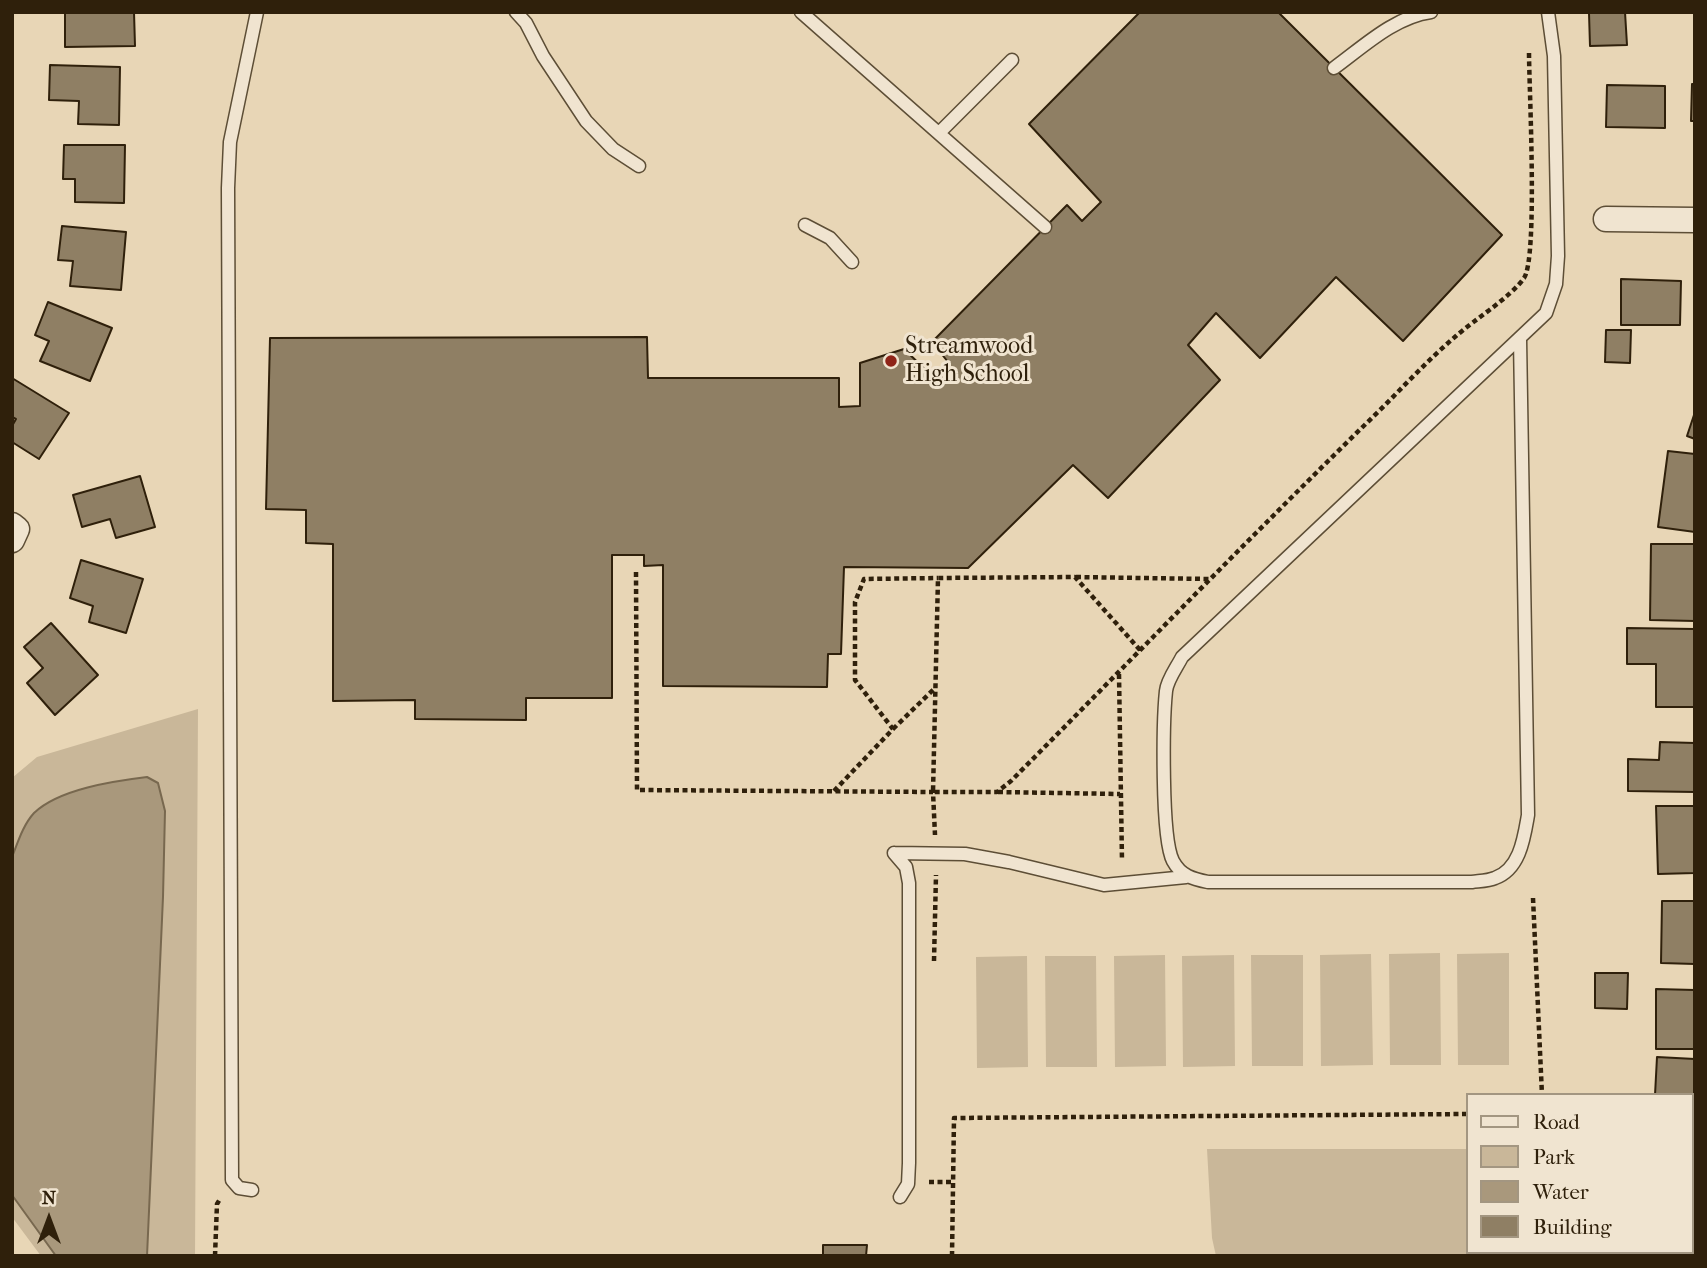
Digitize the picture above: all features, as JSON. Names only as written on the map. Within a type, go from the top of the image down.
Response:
[{"type":"street","points":[[1606,219],[1695,220]]},
{"type":"street","points":[[12,525],[17,529],[12,540]]},
{"type":"lane","points":[[252,1190],[239,1188],[232,1180],[228,188],[230,142],[257,12]]},
{"type":"lane","points":[[516,12],[526,23],[543,56],[586,121],[613,149],[639,166]]},
{"type":"lane","points":[[801,12],[1045,227]]},
{"type":"lane","points":[[1334,68],[1387,30],[1419,14],[1431,12]]},
{"type":"lane","points":[[1186,877],[1173,861],[1167,834],[1164,765],[1166,687],[1182,657],[1546,313],[1556,284],[1558,256],[1554,56],[1548,12]]},
{"type":"lane","points":[[939,133],[1012,60]]},
{"type":"lane","points":[[805,225],[830,238],[852,262]]},
{"type":"lane","points":[[900,1196],[908,1184],[909,1163],[909,883],[906,867],[894,853],[965,854],[1020,864],[1104,885],[1186,877],[1208,882],[1472,882],[1497,878],[1513,864],[1524,842],[1528,815],[1520,340]]},
{"type":"path","points":[[997,792],[1453,338],[1525,277],[1531,242],[1529,39]]},
{"type":"path","points":[[636,572],[637,790],[1120,794]]},
{"type":"path","points":[[1075,577],[1140,650]]},
{"type":"path","points":[[933,792],[938,578]]},
{"type":"path","points":[[893,729],[855,680],[855,602],[864,579],[1209,579]]},
{"type":"path","points":[[1119,673],[1121,845]]},
{"type":"path","points":[[834,791],[935,688]]},
{"type":"path","points":[[1533,898],[1542,1093]]},
{"type":"path","points":[[952,1256],[954,1118],[1466,1114]]},
{"type":"path","points":[[215,1256],[217,1204],[232,1180]]},
{"type":"green space","points":[[198,709],[195,1256],[41,1256],[12,1217],[12,778],[37,757]]},
{"type":"green space","points":[[1440,953],[1441,1065],[1390,1065],[1389,954]]},
{"type":"green space","points":[[1509,953],[1509,1065],[1458,1065],[1457,954]]},
{"type":"green space","points":[[1371,954],[1373,1065],[1321,1066],[1320,955]]},
{"type":"green space","points":[[1165,955],[1166,1066],[1115,1067],[1114,956]]},
{"type":"green space","points":[[1234,955],[1235,1066],[1183,1067],[1182,956]]},
{"type":"green space","points":[[1251,955],[1303,955],[1303,1066],[1252,1066]]},
{"type":"green space","points":[[1027,956],[1028,1067],[977,1068],[976,957]]},
{"type":"green space","points":[[1045,956],[1096,956],[1097,1067],[1046,1067]]},
{"type":"green space","points":[[1207,1149],[1466,1149],[1466,1254],[1521,1256],[1216,1256],[1212,1238]]},
{"type":"water","points":[[147,777],[158,783],[165,811],[147,1256],[56,1256],[12,1195],[12,857],[27,823],[34,813],[45,805],[72,792]]},
{"type":"building","points":[[65,12],[134,12],[135,46],[65,47]]},
{"type":"building","points":[[1140,12],[1278,12],[1502,235],[1403,341],[1336,277],[1260,358],[1216,313],[1188,345],[1220,380],[1108,498],[1073,465],[968,568],[844,567],[841,654],[828,654],[827,687],[663,686],[663,565],[644,566],[644,555],[612,555],[612,698],[526,698],[526,720],[415,719],[415,700],[333,701],[333,544],[306,543],[306,510],[266,509],[270,338],[647,337],[648,378],[839,378],[839,407],[860,406],[860,363],[904,349],[932,376],[948,362],[932,342],[1067,205],[1082,221],[1101,202],[1029,124]]},
{"type":"building","points":[[1625,12],[1627,45],[1590,46],[1589,13]]},
{"type":"building","points":[[50,65],[120,67],[119,125],[78,124],[79,101],[49,100]]},
{"type":"building","points":[[1692,84],[1695,84],[1695,121],[1691,121]]},
{"type":"building","points":[[1607,85],[1665,86],[1665,128],[1606,127]]},
{"type":"building","points":[[64,145],[125,145],[124,203],[75,202],[75,179],[63,179]]},
{"type":"building","points":[[62,226],[126,232],[121,290],[70,286],[73,261],[58,260]]},
{"type":"building","points":[[1621,279],[1681,281],[1680,325],[1621,325]]},
{"type":"building","points":[[48,302],[112,328],[90,381],[40,361],[49,341],[35,335]]},
{"type":"building","points":[[1606,330],[1631,330],[1630,363],[1605,362]]},
{"type":"building","points":[[12,378],[69,413],[39,459],[12,442],[12,426],[16,419],[12,417]]},
{"type":"building","points":[[1695,412],[1695,439],[1687,436]]},
{"type":"building","points":[[1668,451],[1695,454],[1695,532],[1658,527]]},
{"type":"building","points":[[140,476],[155,527],[116,538],[110,519],[82,527],[73,495]]},
{"type":"building","points":[[1651,544],[1695,544],[1695,621],[1650,620]]},
{"type":"building","points":[[81,560],[143,579],[126,633],[89,622],[93,606],[70,598]]},
{"type":"building","points":[[51,623],[98,675],[55,715],[27,683],[43,668],[24,647]]},
{"type":"building","points":[[1627,628],[1695,629],[1695,707],[1656,707],[1656,664],[1627,664]]},
{"type":"building","points":[[1660,742],[1695,743],[1695,792],[1628,791],[1628,759],[1659,760]]},
{"type":"building","points":[[1656,806],[1695,806],[1695,873],[1658,874]]},
{"type":"building","points":[[1662,901],[1695,901],[1695,964],[1661,963]]},
{"type":"building","points":[[1595,973],[1628,973],[1627,1009],[1595,1008]]},
{"type":"building","points":[[1656,989],[1695,990],[1695,1049],[1656,1049]]},
{"type":"building","points":[[1657,1057],[1695,1059],[1695,1119],[1693,1093],[1655,1093]]},
{"type":"building","points":[[1693,1145],[1695,1145],[1693,1192]]},
{"type":"building","points":[[1695,1231],[1695,1256],[1657,1256],[1693,1254]]},
{"type":"building","points":[[823,1245],[867,1245],[866,1256],[823,1256]]},
{"type":"place","name":"Streamwood High School","points":[[891,361]]}]
